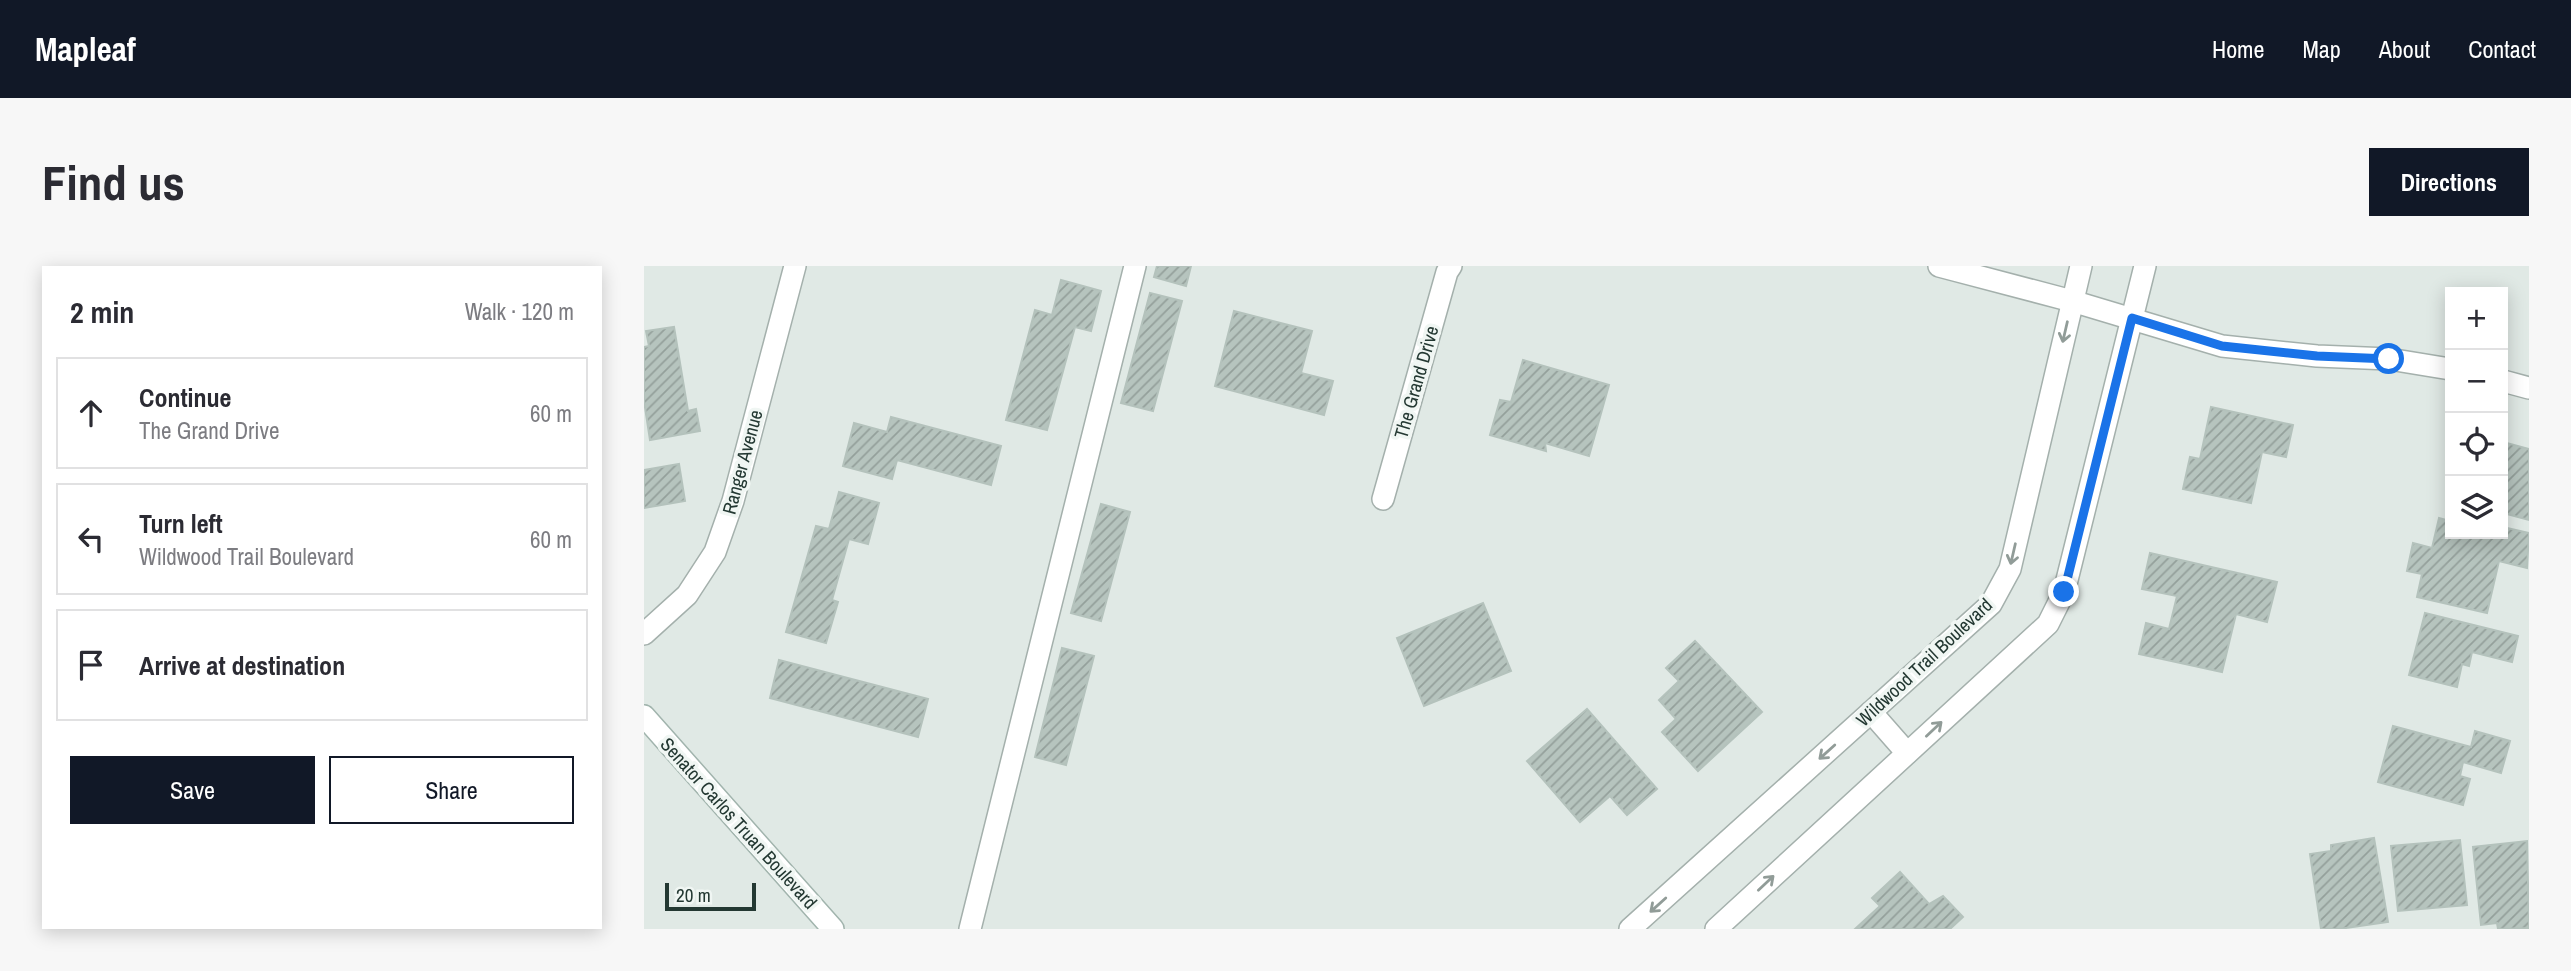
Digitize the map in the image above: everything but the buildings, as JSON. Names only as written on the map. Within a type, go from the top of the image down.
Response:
[{"type":"street","name":"Ranger Avenue","points":[[644,634],[687,594],[715,552],[733,501],[795,266]]},
{"type":"street","points":[[970,929],[1135,266]]},
{"type":"street","name":"The Grand Drive","points":[[1383,499],[1447,272],[1451,266]]},
{"type":"street","points":[[1939,266],[2072,301],[2222,346],[2317,356],[2389,359],[2445,368]]},
{"type":"street","name":"Wildwood Trail Boulevard","points":[[1630,929],[1991,604],[2010,569],[2081,266]]},
{"type":"street","points":[[1716,929],[2048,624],[2064,592],[2145,266]]},
{"type":"street","points":[[2508,382],[2529,388]]},
{"type":"street","points":[[1871,712],[1907,753]]},
{"type":"street","name":"Senator Carlos Truan Boulevard","points":[[644,716],[833,929]]},
{"type":"route","points":[[2064,592],[2132,318],[2222,346],[2317,356],[2389,359]]}]
